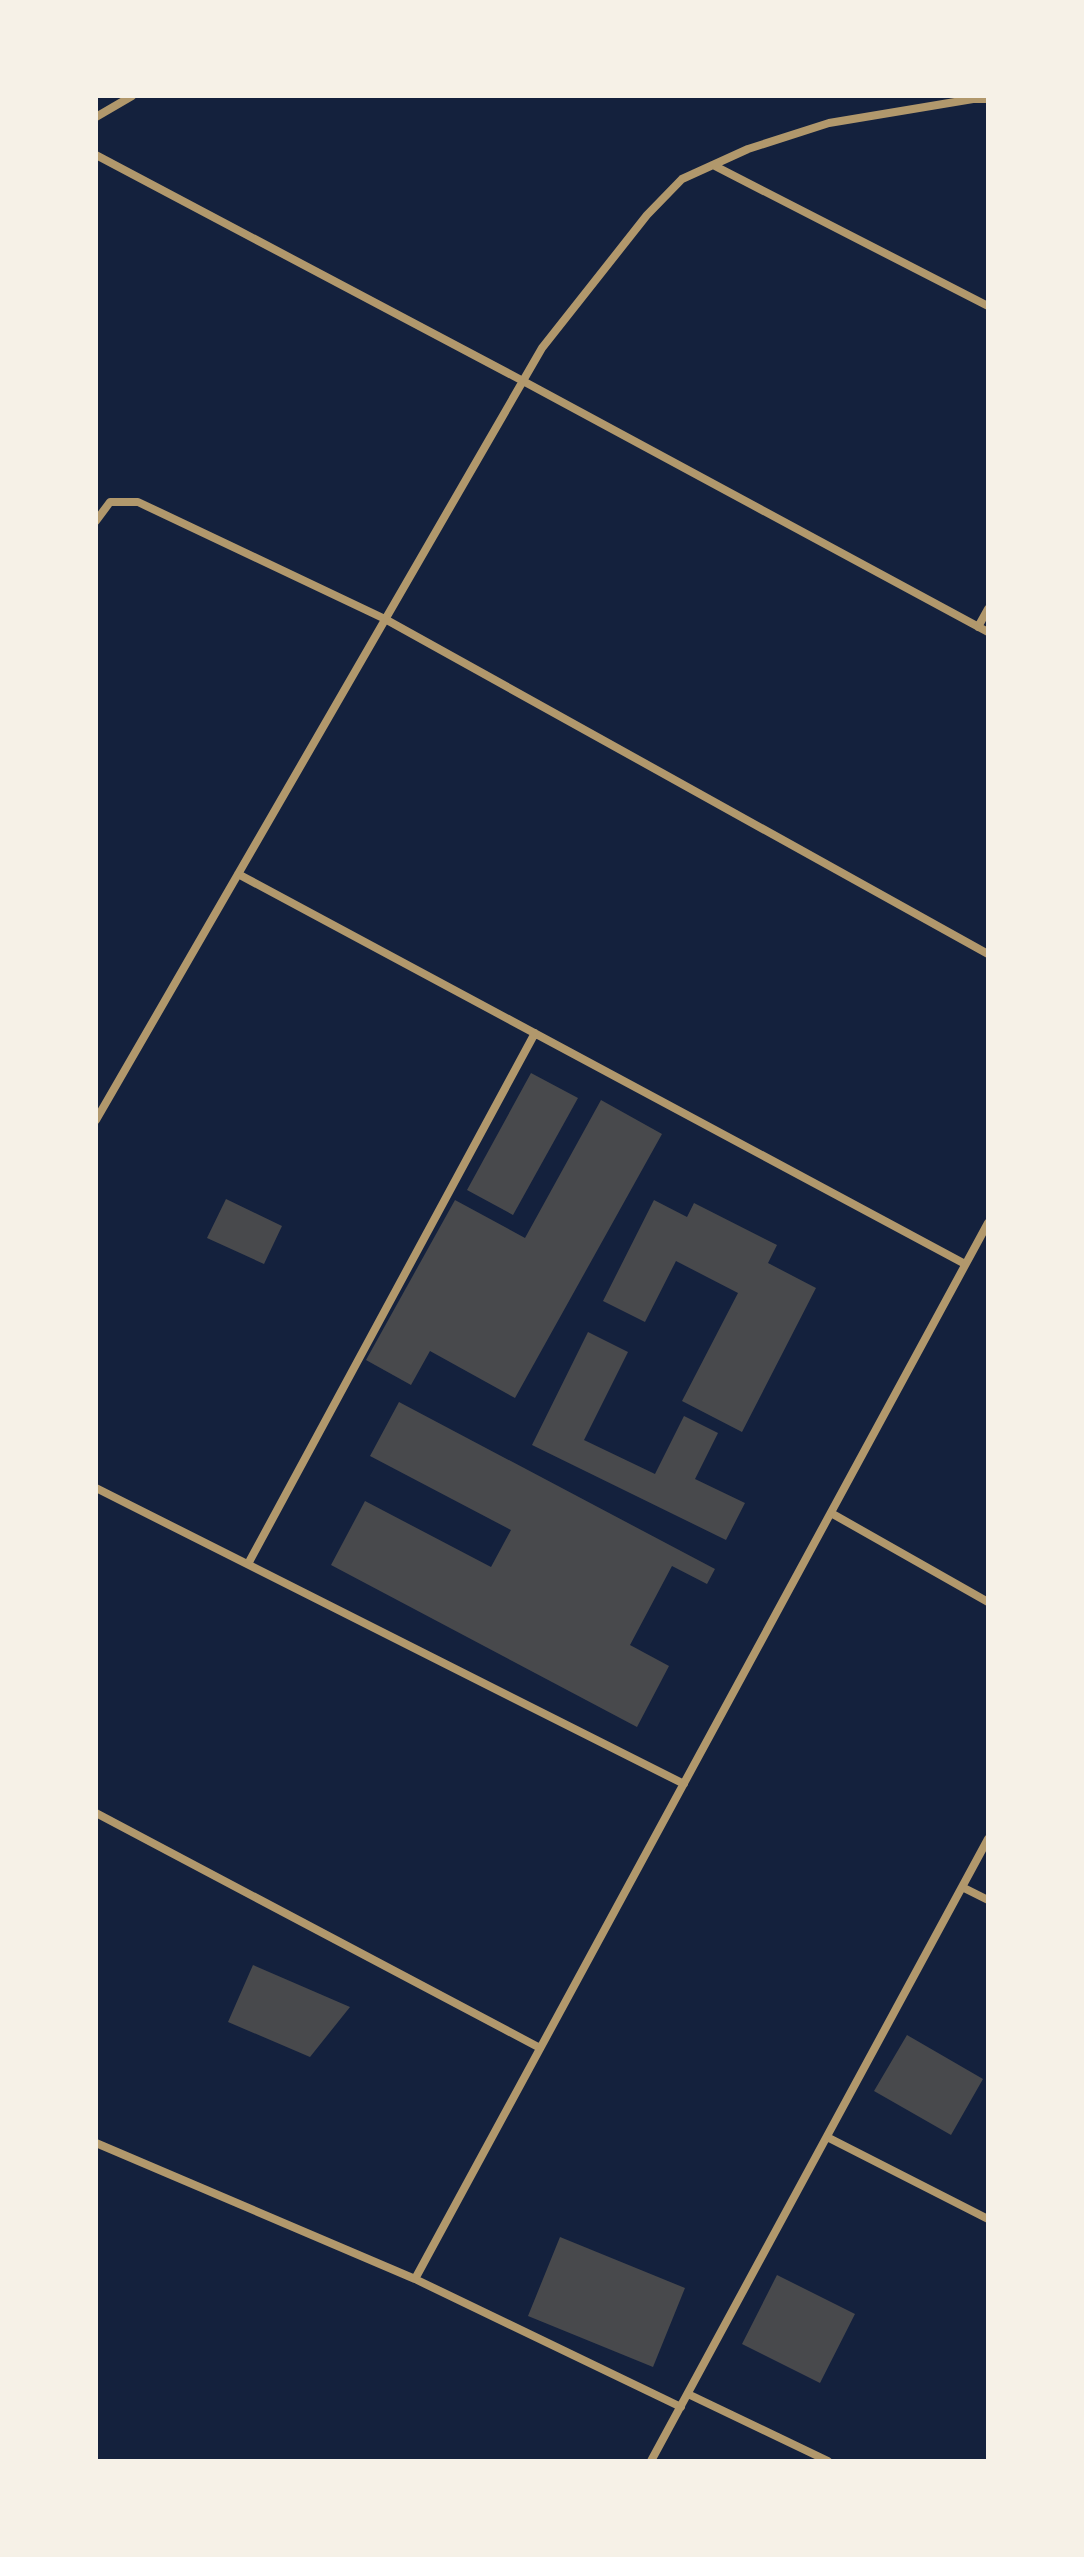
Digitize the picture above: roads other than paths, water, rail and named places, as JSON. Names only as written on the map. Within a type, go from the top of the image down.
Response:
[{"type":"street","points":[[96,117],[132,96]]},
{"type":"street","points":[[96,1120],[542,348],[647,215],[682,179],[748,149],[829,123],[988,99]]},
{"type":"street","points":[[96,155],[988,632]]},
{"type":"street","points":[[713,165],[988,306]]},
{"type":"street","points":[[96,521],[110,502],[138,502],[385,619],[988,954]]},
{"type":"street","points":[[978,627],[988,609]]},
{"type":"street","points":[[238,874],[965,1264]]},
{"type":"street","points":[[248,1564],[535,1033]]},
{"type":"street","points":[[415,2279],[988,1223]]},
{"type":"street","points":[[96,1488],[684,1784]]},
{"type":"street","points":[[831,1513],[988,1602]]},
{"type":"street","points":[[96,1813],[540,2048]]},
{"type":"street","points":[[651,2461],[988,1839]]},
{"type":"street","points":[[962,1887],[988,1900]]},
{"type":"street","points":[[827,2137],[988,2219]]},
{"type":"street","points":[[96,2143],[415,2279],[681,2407]]},
{"type":"street","points":[[688,2394],[828,2461]]}]
